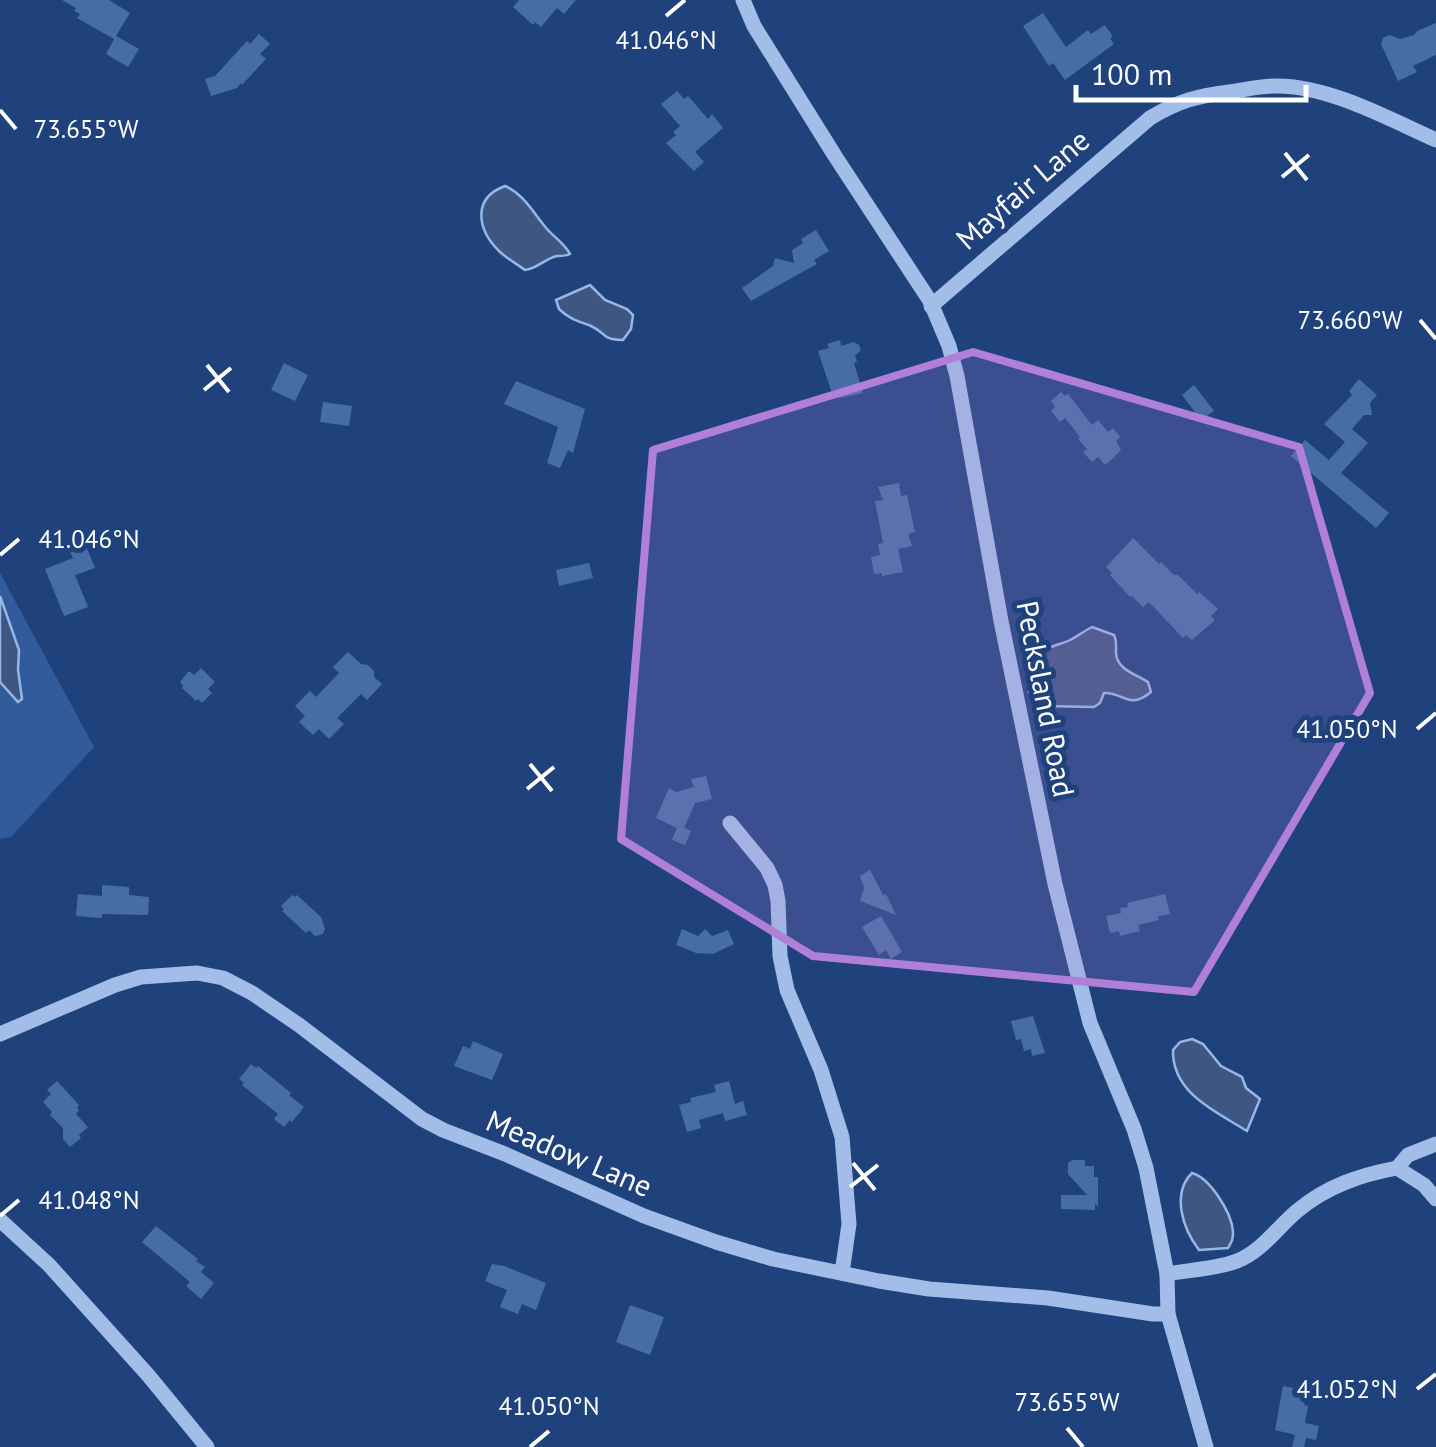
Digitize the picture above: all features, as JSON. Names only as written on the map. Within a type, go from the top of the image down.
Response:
[{"type":"street","name":"Pecksland Road","points":[[742,0],[754,26],[942,325],[957,376],[1054,884],[1090,1023],[1146,1168],[1167,1274],[1168,1314],[1206,1447]]},
{"type":"street","name":"Mayfair Lane","points":[[931,306],[1150,118],[1194,96],[1276,86],[1303,88],[1436,140]]},
{"type":"street","points":[[730,823],[767,868],[775,884],[780,956],[787,990],[822,1070],[842,1137],[849,1224],[842,1273]]},
{"type":"street","name":"Meadow Lane","points":[[0,1034],[141,977],[198,973],[223,978],[299,1024],[442,1130],[644,1216],[716,1242],[773,1259],[929,1288],[1168,1314]]},
{"type":"street","points":[[1167,1274],[1238,1261],[1268,1240],[1298,1210],[1334,1186],[1397,1168],[1408,1155],[1436,1144]]},
{"type":"street","points":[[1397,1168],[1436,1198]]},
{"type":"street","points":[[0,1220],[49,1265],[207,1447]]},
{"type":"highlighted area","points":[[973,352],[1299,447],[1370,693],[1194,992],[813,956],[621,839],[653,450]]},
{"type":"shaded area","points":[[505,186],[523,199],[570,254],[525,270],[499,251],[486,233],[481,215],[487,198]]},
{"type":"shaded area","points":[[590,285],[605,300],[633,315],[631,329],[623,340],[607,337],[559,309],[556,300]]},
{"type":"shaded area","points":[[0,573],[94,747],[11,837],[0,839]]},
{"type":"shaded area","points":[[0,596],[19,650],[22,699],[18,702],[0,682]]},
{"type":"shaded area","points":[[1092,627],[1114,635],[1120,664],[1148,682],[1151,692],[1136,700],[1104,693],[1094,707],[1043,706],[1029,692],[1039,655]]},
{"type":"shaded area","points":[[1192,1039],[1203,1044],[1221,1066],[1242,1077],[1246,1088],[1260,1099],[1247,1131],[1209,1108],[1180,1078],[1173,1050],[1180,1042]]},
{"type":"shaded area","points":[[1192,1173],[1213,1189],[1224,1206],[1233,1232],[1228,1248],[1199,1250],[1188,1232],[1181,1201]]},
{"type":"building","points":[[62,0],[109,0],[130,13],[116,36],[139,49],[128,67],[106,54],[114,39],[77,18],[80,14],[74,11],[76,8]]},
{"type":"building","points":[[519,0],[576,0],[564,14],[557,8],[541,27],[535,22],[533,25],[513,7]]},
{"type":"building","points":[[1043,13],[1066,47],[1088,30],[1091,34],[1105,25],[1114,44],[1065,80],[1053,63],[1049,66],[1023,26]]},
{"type":"building","points":[[1436,23],[1436,55],[1413,66],[1417,72],[1398,81],[1381,44],[1383,38],[1389,35],[1400,39]]},
{"type":"building","points":[[259,34],[270,44],[260,54],[266,59],[242,85],[211,96],[205,79],[215,76],[247,41],[250,44]]},
{"type":"building","points":[[677,91],[684,99],[688,96],[708,119],[712,114],[723,128],[695,152],[704,162],[694,171],[666,143],[680,126],[661,104]]},
{"type":"building","points":[[816,230],[829,251],[814,260],[817,264],[751,301],[742,288],[773,266],[775,258],[794,263],[792,250]]},
{"type":"building","points":[[840,340],[841,346],[854,342],[859,345],[861,350],[854,363],[863,393],[839,398],[837,392],[832,393],[818,351]]},
{"type":"building","points":[[284,363],[308,375],[295,401],[271,390]]},
{"type":"building","points":[[1359,379],[1377,395],[1370,403],[1372,415],[1364,415],[1352,429],[1368,443],[1341,473],[1389,513],[1376,528],[1291,456],[1305,440],[1329,460],[1345,442],[1324,424],[1352,395],[1349,391]]},
{"type":"building","points":[[516,381],[585,409],[573,453],[568,450],[560,468],[547,463],[558,427],[504,404]]},
{"type":"building","points":[[1194,385],[1214,411],[1201,420],[1182,395]]},
{"type":"building","points":[[1061,392],[1068,394],[1092,425],[1098,420],[1108,432],[1113,428],[1120,437],[1116,441],[1121,450],[1108,463],[1098,457],[1092,462],[1065,418],[1060,422],[1051,411],[1055,407],[1051,401]]},
{"type":"building","points":[[323,402],[352,406],[349,426],[320,422]]},
{"type":"building","points":[[899,483],[901,496],[907,495],[915,532],[908,534],[912,546],[898,549],[903,572],[882,576],[874,574],[871,557],[880,555],[878,544],[883,543],[875,501],[883,500],[878,487]]},
{"type":"building","points":[[1133,538],[1159,564],[1218,609],[1211,616],[1215,620],[1192,640],[1186,635],[1183,638],[1149,602],[1143,607],[1130,597],[1110,575],[1106,567]]},
{"type":"building","points":[[85,544],[95,568],[75,575],[88,607],[64,616],[45,569],[73,558],[69,550]]},
{"type":"building","points":[[589,563],[593,578],[559,586],[556,570]]},
{"type":"building","points":[[348,652],[368,665],[382,684],[367,700],[361,694],[337,718],[344,724],[329,739],[319,729],[313,735],[299,722],[305,716],[295,706],[310,691],[316,697],[339,673],[333,667]]},
{"type":"building","points":[[201,668],[215,682],[208,689],[212,693],[202,703],[180,682],[189,671],[194,675]]},
{"type":"building","points":[[706,776],[712,799],[695,803],[684,828],[691,831],[685,845],[672,840],[677,828],[656,818],[669,788],[676,792],[694,787],[691,779]]},
{"type":"building","points":[[870,870],[896,915],[860,901],[864,888],[860,876]]},
{"type":"building","points":[[102,885],[129,887],[129,895],[149,897],[148,915],[76,916],[78,894],[102,896]]},
{"type":"building","points":[[1165,894],[1170,914],[1138,925],[1140,931],[1120,936],[1119,931],[1110,933],[1106,916],[1121,913],[1120,908],[1128,907],[1127,903]]},
{"type":"building","points":[[297,895],[321,917],[323,934],[315,936],[309,930],[306,933],[282,911],[281,906]]},
{"type":"building","points":[[881,916],[902,952],[891,959],[886,950],[879,955],[862,927]]},
{"type":"building","points":[[682,929],[698,936],[705,929],[712,936],[728,930],[734,944],[713,954],[696,953],[676,945]]},
{"type":"building","points":[[1033,1016],[1045,1053],[1032,1056],[1031,1049],[1024,1051],[1021,1039],[1016,1040],[1011,1021]]},
{"type":"building","points":[[473,1041],[503,1054],[492,1080],[454,1066],[463,1046],[470,1049]]},
{"type":"building","points":[[251,1064],[304,1107],[284,1127],[274,1119],[278,1114],[242,1085],[239,1079]]},
{"type":"building","points":[[57,1081],[79,1105],[76,1114],[88,1127],[70,1147],[63,1139],[63,1128],[43,1102],[51,1094],[47,1090]]},
{"type":"building","points":[[729,1081],[735,1104],[743,1101],[747,1115],[725,1121],[723,1113],[699,1120],[701,1128],[687,1132],[679,1105],[716,1092],[714,1085]]},
{"type":"building","points":[[1085,1160],[1085,1166],[1094,1166],[1094,1177],[1098,1177],[1095,1210],[1061,1209],[1061,1195],[1087,1195],[1068,1174],[1068,1163]]},
{"type":"building","points":[[156,1226],[205,1267],[201,1272],[214,1283],[201,1299],[186,1286],[190,1282],[142,1242]]},
{"type":"building","points":[[492,1264],[546,1283],[536,1310],[522,1304],[518,1314],[500,1307],[507,1290],[485,1281]]},
{"type":"building","points":[[630,1305],[664,1317],[650,1355],[616,1342]]},
{"type":"building","points":[[1283,1386],[1308,1391],[1305,1423],[1319,1426],[1316,1440],[1306,1438],[1304,1447],[1292,1447],[1295,1435],[1275,1430]]}]
